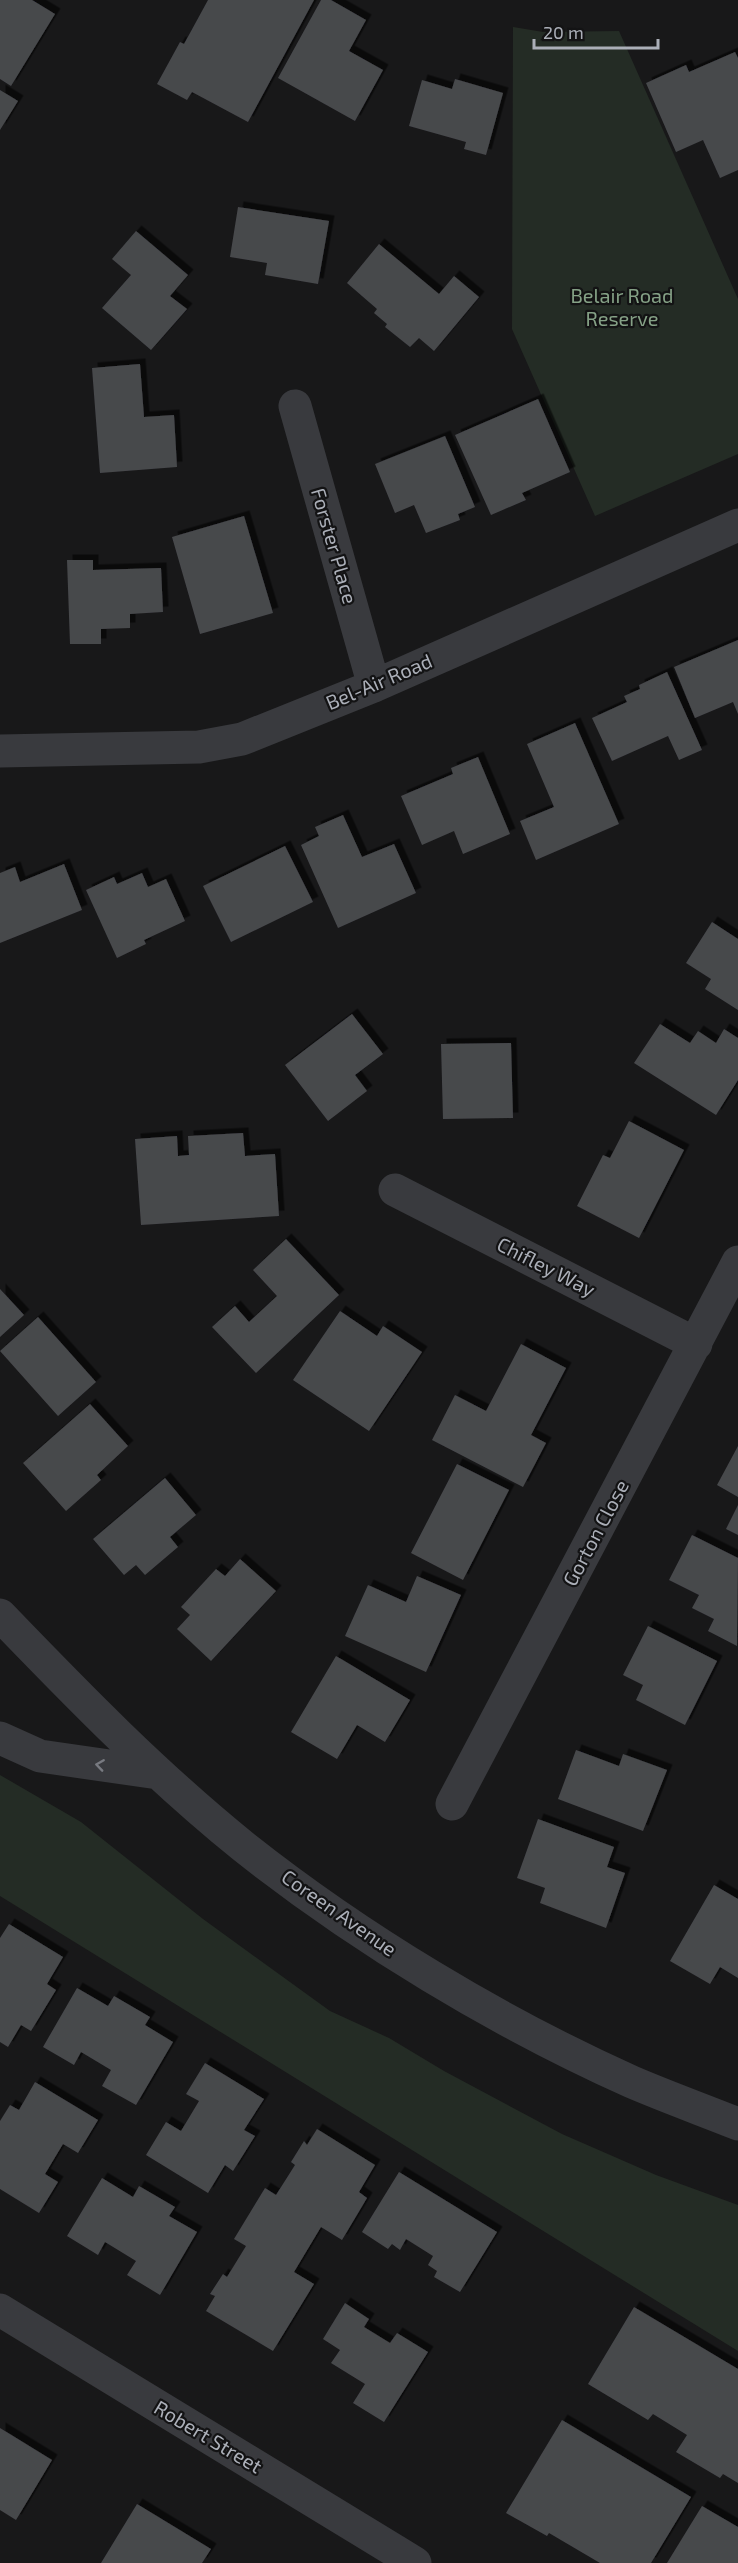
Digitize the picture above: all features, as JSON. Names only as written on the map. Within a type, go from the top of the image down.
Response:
[{"type":"street","name":"Forster Place","points":[[295,406],[374,686]]},
{"type":"street","name":"Bel-Air Road","points":[[0,751],[199,747],[242,739],[374,686],[738,525]]},
{"type":"street","name":"Chifley Way","points":[[395,1190],[696,1344]]},
{"type":"street","name":"Gorton Close","points":[[452,1804],[738,1262]]},
{"type":"street","name":"Coreen Avenue","points":[[0,1615],[94,1714],[158,1773],[244,1847],[373,1939],[445,1984],[560,2047],[632,2082],[738,2124]]},
{"type":"street","points":[[0,1738],[40,1756],[158,1773]]},
{"type":"street","name":"Robert Street","points":[[0,2310],[415,2563]]},
{"type":"green space","name":"Belair Road Reserve","points":[[513,27],[543,32],[619,31],[738,299],[738,454],[595,516],[512,329]]},
{"type":"green space","points":[[0,1775],[81,1822],[203,1919],[330,2011],[389,2038],[444,2071],[562,2134],[656,2175],[738,2205],[738,2351],[0,1896]]},
{"type":"building","points":[[0,0],[32,0],[55,14],[11,86],[0,79]]},
{"type":"building","points":[[208,0],[314,0],[248,122],[192,92],[187,100],[157,84],[180,42],[184,44]]},
{"type":"building","points":[[321,0],[331,0],[366,20],[349,51],[383,70],[355,121],[278,78]]},
{"type":"building","points":[[735,52],[738,58],[738,170],[720,178],[703,140],[676,152],[646,83],[686,65],[689,72]]},
{"type":"building","points":[[455,79],[503,93],[486,155],[464,149],[466,142],[409,126],[422,80],[452,89]]},
{"type":"building","points":[[0,90],[18,101],[0,130]]},
{"type":"building","points":[[238,207],[329,221],[318,284],[265,275],[267,263],[230,257]]},
{"type":"building","points":[[136,231],[188,275],[170,296],[187,309],[151,350],[102,308],[131,275],[112,259]]},
{"type":"building","points":[[379,244],[439,294],[454,276],[479,297],[434,351],[419,338],[410,347],[385,327],[387,324],[374,313],[377,309],[347,283]]},
{"type":"building","points":[[140,364],[144,417],[174,415],[177,467],[100,473],[92,368]]},
{"type":"building","points":[[538,399],[570,472],[522,493],[526,500],[491,515],[455,435]]},
{"type":"building","points":[[445,436],[475,507],[458,514],[460,520],[426,533],[414,505],[395,513],[375,464]]},
{"type":"building","points":[[244,516],[273,613],[200,634],[172,537]]},
{"type":"building","points":[[67,560],[93,560],[93,570],[161,568],[163,612],[130,614],[130,628],[101,629],[101,644],[70,644]]},
{"type":"building","points":[[738,640],[738,714],[733,702],[695,718],[674,667]]},
{"type":"building","points":[[667,672],[702,750],[679,760],[668,736],[612,761],[592,718],[627,702],[624,696],[640,689],[639,685]]},
{"type":"building","points":[[575,723],[619,824],[536,860],[520,821],[554,807],[527,744]]},
{"type":"building","points":[[478,757],[510,834],[463,854],[454,831],[422,845],[401,796],[453,774],[451,768]]},
{"type":"building","points":[[343,815],[362,857],[394,844],[416,893],[338,928],[301,845],[319,836],[315,827]]},
{"type":"building","points":[[285,846],[313,902],[231,942],[203,886]]},
{"type":"building","points":[[64,864],[82,910],[0,943],[0,873],[15,867],[20,882]]},
{"type":"building","points":[[142,873],[148,887],[166,879],[185,921],[144,940],[146,944],[117,958],[86,890],[114,877],[117,884]]},
{"type":"building","points":[[712,922],[738,939],[738,1010],[705,989],[711,979],[686,963]]},
{"type":"building","points":[[352,1014],[383,1054],[355,1075],[367,1091],[328,1121],[285,1065]]},
{"type":"building","points":[[660,1024],[690,1043],[698,1031],[716,1043],[724,1029],[738,1038],[738,1080],[716,1115],[634,1063]]},
{"type":"building","points":[[511,1043],[513,1118],[443,1119],[441,1044]]},
{"type":"building","points":[[629,1121],[684,1150],[639,1238],[577,1206],[603,1155],[610,1158]]},
{"type":"building","points":[[243,1133],[245,1156],[275,1154],[279,1216],[141,1225],[135,1139],[177,1136],[178,1156],[189,1155],[188,1136]]},
{"type":"building","points":[[286,1239],[339,1295],[256,1373],[212,1327],[235,1306],[249,1322],[277,1296],[253,1270]]},
{"type":"building","points":[[0,1289],[24,1315],[0,1337]]},
{"type":"building","points":[[340,1311],[377,1336],[383,1326],[422,1352],[369,1431],[293,1380]]},
{"type":"building","points":[[38,1317],[96,1382],[58,1416],[0,1351]]},
{"type":"building","points":[[521,1344],[566,1368],[531,1435],[546,1443],[523,1487],[432,1440],[455,1395],[486,1411]]},
{"type":"building","points":[[90,1404],[128,1446],[97,1475],[101,1480],[66,1511],[23,1463]]},
{"type":"building","points":[[738,1446],[738,1497],[717,1485]]},
{"type":"building","points":[[457,1464],[509,1490],[463,1580],[411,1553]]},
{"type":"building","points":[[165,1478],[196,1515],[170,1537],[178,1547],[145,1575],[136,1565],[124,1575],[93,1539]]},
{"type":"building","points":[[738,1505],[738,1535],[726,1529]]},
{"type":"building","points":[[692,1535],[738,1558],[737,1646],[708,1631],[714,1619],[692,1608],[699,1595],[669,1580]]},
{"type":"building","points":[[240,1559],[276,1591],[211,1661],[177,1629],[190,1615],[181,1607],[216,1569],[225,1576]]},
{"type":"building","points":[[417,1576],[461,1595],[426,1672],[345,1636],[368,1585],[406,1602]]},
{"type":"building","points":[[648,1626],[717,1661],[685,1725],[636,1700],[643,1685],[623,1675]]},
{"type":"building","points":[[336,1656],[410,1700],[385,1742],[357,1725],[337,1759],[291,1732]]},
{"type":"building","points":[[576,1750],[619,1766],[623,1754],[667,1770],[643,1831],[558,1799]]},
{"type":"building","points":[[538,1819],[614,1847],[607,1867],[625,1873],[606,1928],[540,1903],[545,1888],[517,1878]]},
{"type":"building","points":[[714,1885],[738,1899],[738,1978],[720,1967],[710,1984],[670,1961]]},
{"type":"building","points":[[9,1924],[63,1957],[47,1984],[56,1990],[31,2031],[21,2025],[8,2047],[0,2042],[0,1938]]},
{"type":"building","points":[[77,1988],[108,2006],[114,1996],[150,2017],[145,2025],[173,2042],[136,2105],[102,2086],[111,2070],[81,2052],[74,2065],[43,2047]]},
{"type":"building","points":[[205,2063],[264,2099],[244,2130],[255,2136],[233,2171],[225,2165],[208,2193],[146,2155],[166,2122],[181,2131],[199,2101],[186,2094]]},
{"type":"building","points":[[35,2082],[98,2120],[78,2153],[63,2144],[45,2174],[58,2182],[39,2213],[0,2189],[0,2121],[10,2105],[19,2110]]},
{"type":"building","points":[[317,2129],[375,2165],[359,2192],[367,2198],[342,2240],[321,2227],[294,2272],[314,2284],[273,2351],[206,2311],[215,2296],[210,2294],[223,2274],[227,2277],[246,2246],[234,2239],[265,2188],[276,2195],[295,2165],[291,2162],[304,2141],[307,2145]]},
{"type":"building","points":[[399,2172],[497,2232],[460,2292],[434,2277],[437,2271],[428,2265],[433,2256],[406,2239],[400,2250],[392,2244],[388,2249],[362,2232]]},
{"type":"building","points":[[102,2178],[133,2197],[139,2186],[175,2207],[169,2216],[197,2232],[160,2295],[127,2275],[136,2261],[105,2242],[98,2255],[67,2236]]},
{"type":"building","points":[[345,2303],[369,2319],[364,2327],[390,2343],[397,2333],[428,2352],[384,2422],[353,2403],[365,2384],[331,2363],[340,2350],[323,2339]]},
{"type":"building","points":[[634,2307],[738,2369],[738,2483],[723,2474],[720,2478],[676,2452],[687,2435],[653,2414],[648,2420],[588,2384]]},
{"type":"building","points":[[562,2420],[691,2497],[651,2563],[600,2563],[549,2533],[547,2536],[506,2513]]},
{"type":"building","points":[[0,2428],[52,2460],[16,2520],[0,2510]]},
{"type":"building","points":[[137,2504],[211,2549],[202,2563],[101,2563]]},
{"type":"building","points":[[702,2506],[738,2527],[738,2563],[667,2563]]}]
